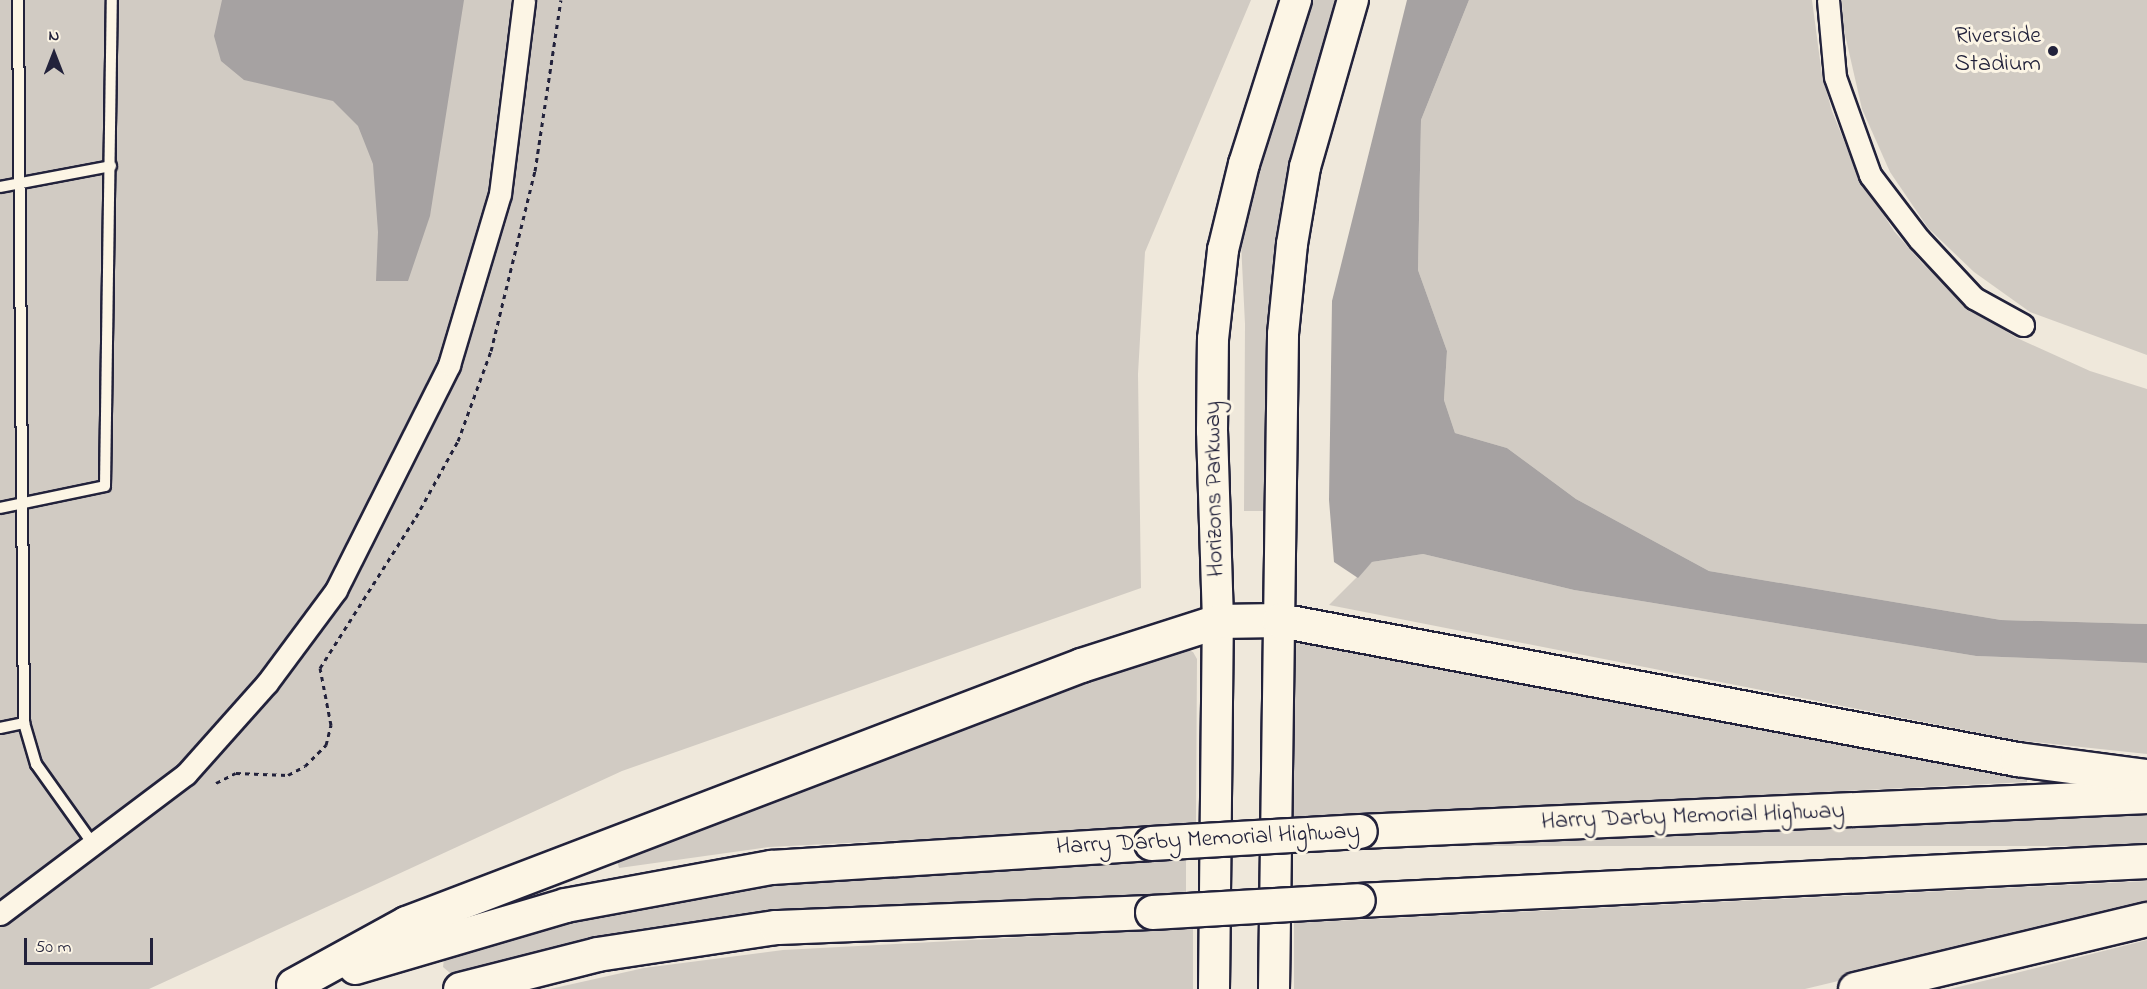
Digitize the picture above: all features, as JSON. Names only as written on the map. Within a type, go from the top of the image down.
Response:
[{"type":"highway","points":[[289,987],[406,923],[1081,665],[1218,621],[1279,620],[1981,753],[2147,776]]},
{"type":"highway","name":"Harry Darby Memorial Highway","points":[[289,987],[565,905],[771,867],[1360,831],[2147,796]]},
{"type":"highway","points":[[460,989],[597,954],[776,927],[1152,912],[2147,861]]},
{"type":"highway","points":[[1855,989],[2147,919]]},
{"type":"main road","name":"Horizons Parkway","points":[[1214,989],[1218,621],[1212,431],[1213,339],[1223,250],[1244,164],[1296,0]]},
{"type":"main road","points":[[1274,989],[1280,427],[1292,244],[1305,167],[1353,0]]},
{"type":"street","points":[[0,914],[186,774],[267,683],[336,590],[449,365],[500,194],[524,0]]},
{"type":"street","points":[[1828,0],[1835,77],[1870,175],[1918,239],[1974,298],[2023,325]]},
{"type":"lane","points":[[18,0],[24,505],[24,723],[36,764],[93,844]]},
{"type":"lane","points":[[0,508],[24,505],[105,486],[112,0]]},
{"type":"lane","points":[[0,187],[111,166]]},
{"type":"lane","points":[[0,728],[24,723]]},
{"type":"shaded area","points":[[0,0],[1251,0],[1145,252],[1138,374],[1141,588],[622,771],[149,989],[0,989]]},
{"type":"shaded area","points":[[222,0],[464,0],[430,216],[408,281],[376,281],[378,232],[373,164],[358,126],[333,101],[244,80],[221,61],[214,36]]},
{"type":"shaded area","points":[[1305,0],[1338,0],[1308,100],[1278,233],[1265,361],[1265,511],[1244,511],[1245,324],[1241,243],[1255,167]]},
{"type":"shaded area","points":[[1407,0],[1469,0],[1421,120],[1418,270],[1447,351],[1444,400],[1455,433],[1507,448],[1576,499],[1709,571],[2001,620],[2147,624],[2147,663],[1976,656],[1574,590],[1423,554],[1372,562],[1358,578],[1334,562],[1329,500],[1332,301]]},
{"type":"shaded area","points":[[1469,0],[1812,0],[1822,75],[1832,111],[1857,173],[1894,231],[1923,264],[1983,317],[2017,338],[2090,371],[2147,389],[2147,624],[2001,620],[1709,571],[1576,499],[1507,448],[1455,433],[1444,400],[1447,351],[1418,270],[1421,120]]},
{"type":"shaded area","points":[[1842,0],[2147,0],[2147,355],[2030,312],[1974,272],[1928,228],[1890,172],[1862,109],[1843,26]]},
{"type":"shaded area","points":[[1423,554],[1574,590],[1976,656],[2147,663],[2147,754],[2015,740],[1329,605],[1372,562]]},
{"type":"shaded area","points":[[1306,641],[1698,717],[2027,775],[2027,782],[1293,818],[1293,647],[1297,642]]},
{"type":"shaded area","points":[[1182,647],[1193,652],[1197,659],[1196,825],[769,847],[619,868],[617,861]]},
{"type":"shaded area","points":[[1300,810],[2147,810],[2147,846],[1300,846]]},
{"type":"shaded area","points":[[1186,858],[1186,893],[823,913],[456,978],[443,967],[445,951],[635,898],[822,877]]},
{"type":"shaded area","points":[[2147,881],[2147,907],[1805,989],[1294,989],[1294,923]]},
{"type":"shaded area","points":[[1193,928],[1193,989],[550,989],[644,968],[783,950]]},
{"type":"shaded area","points":[[2147,940],[2147,989],[1950,989],[2012,974]]},
{"type":"place","name":"Riverside Stadium","points":[[2053,51]]}]
